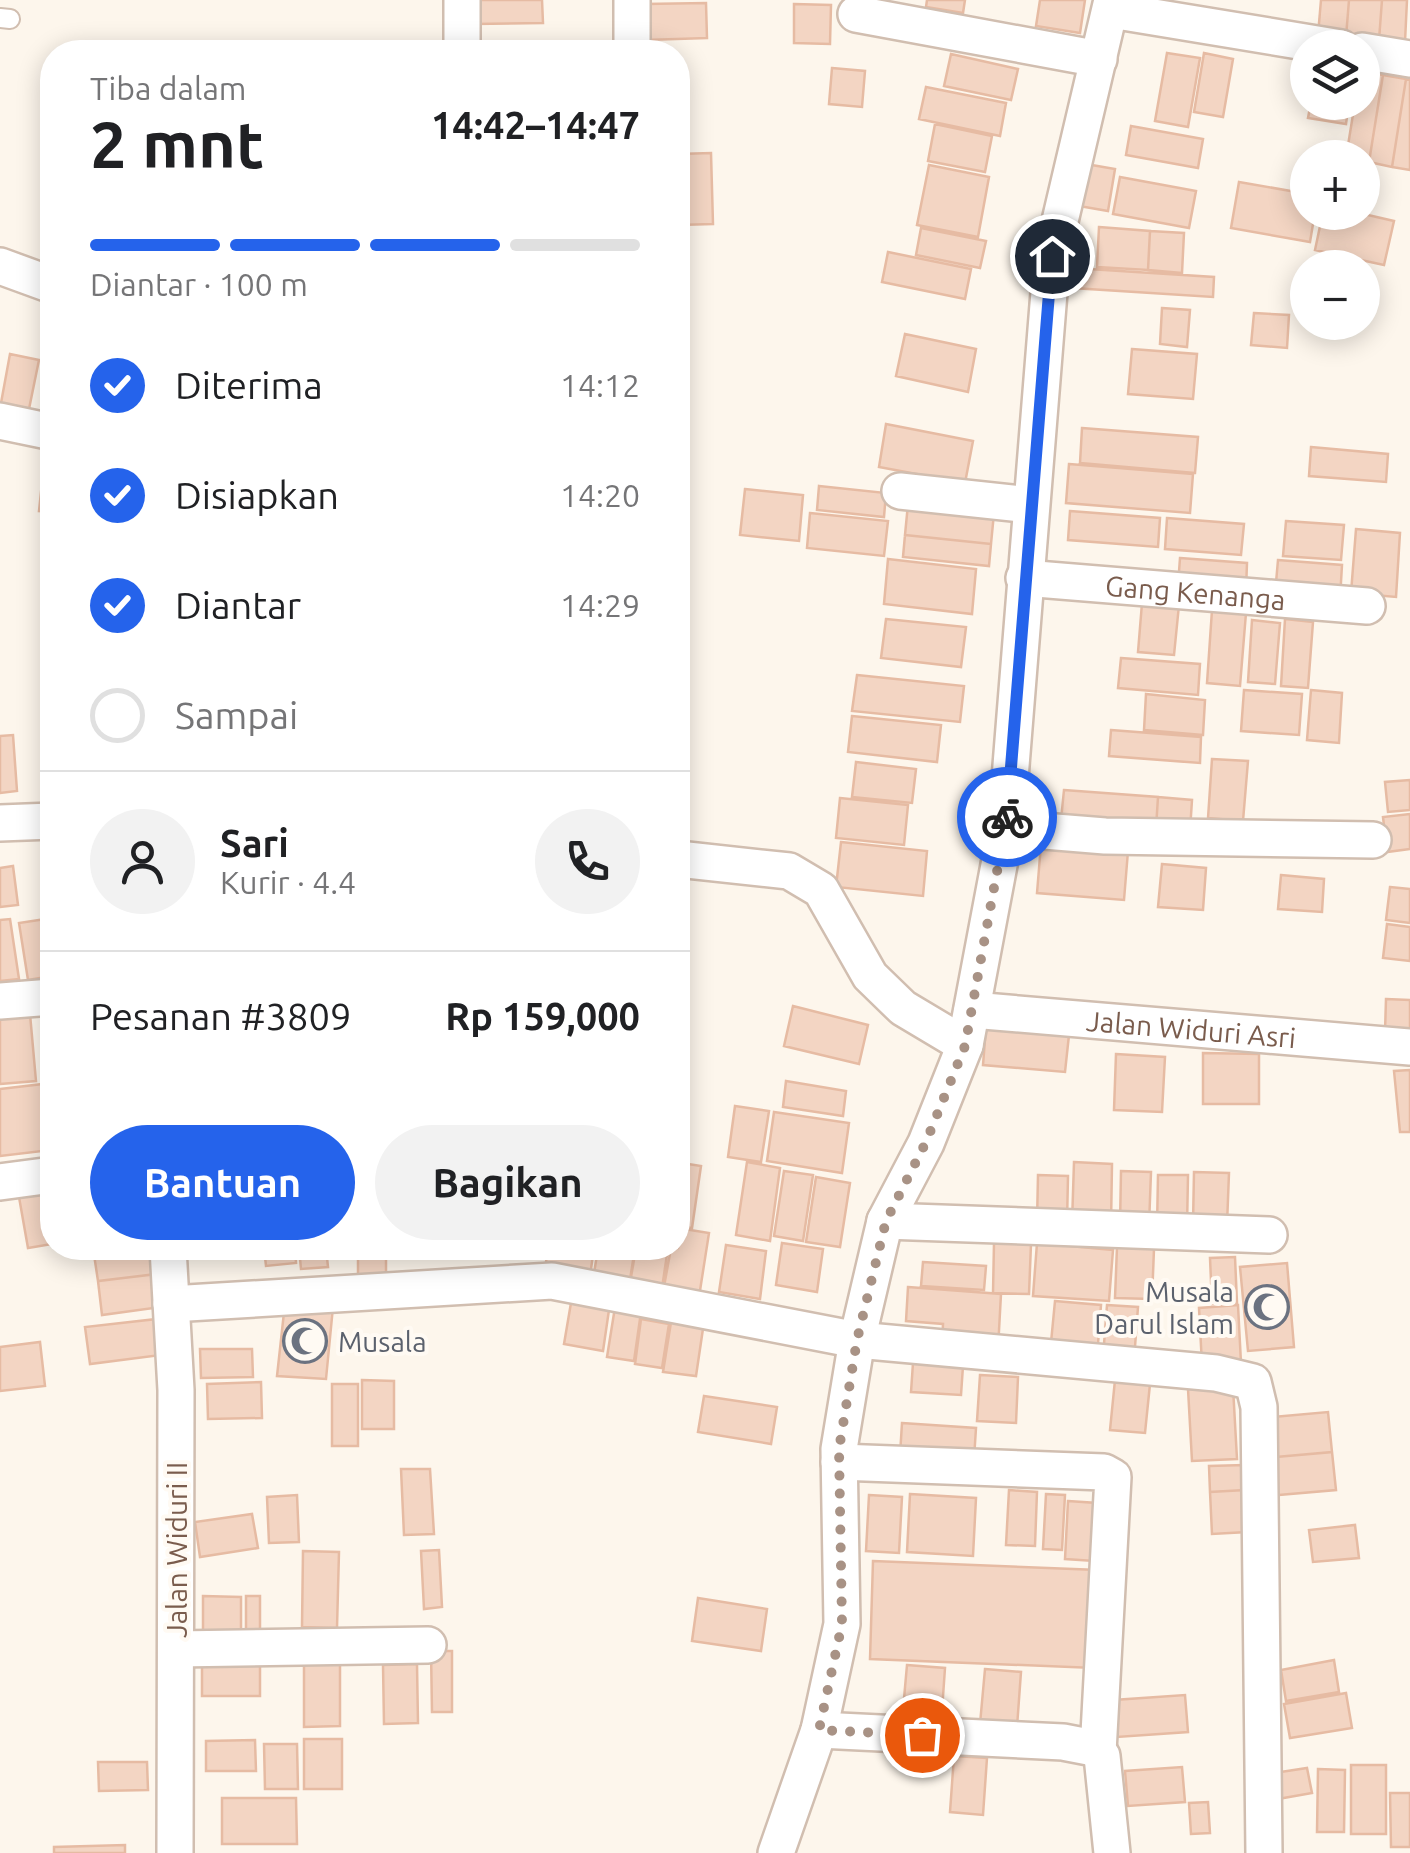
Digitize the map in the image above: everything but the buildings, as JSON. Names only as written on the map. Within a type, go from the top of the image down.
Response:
[{"type":"street","points":[[462,0],[462,40]]},
{"type":"street","points":[[632,0],[632,40]]},
{"type":"street","points":[[776,1853],[819,1730],[842,1624],[840,1462],[857,1340],[886,1221],[926,1142],[965,1046],[1006,828],[1052,256],[1111,5],[1290,39]]},
{"type":"street","points":[[856,14],[1098,59]]},
{"type":"street","points":[[1380,54],[1410,59]]},
{"type":"street","points":[[0,266],[40,281]]},
{"type":"street","points":[[0,421],[40,429]]},
{"type":"street","points":[[900,491],[1030,505]]},
{"type":"street","name":"Gang Kenanga","points":[[1024,578],[1367,606]]},
{"type":"street","points":[[0,823],[40,821]]},
{"type":"street","points":[[1006,828],[1105,836],[1373,840]]},
{"type":"street","points":[[690,861],[789,870],[821,890],[870,976],[903,1008],[965,1046]]},
{"type":"street","points":[[0,1001],[40,998]]},
{"type":"street","name":"Jalan Widuri Asri","points":[[972,1010],[1410,1046]]},
{"type":"street","points":[[0,1182],[40,1177]]},
{"type":"street","points":[[886,1221],[1269,1235]]},
{"type":"street","name":"Jalan Widuri II","points":[[169,1260],[176,1390],[176,1853]]},
{"type":"street","points":[[171,1304],[552,1281],[857,1340],[1216,1373],[1253,1382],[1259,1407],[1264,1853]]},
{"type":"street","points":[[840,1462],[1104,1472],[1113,1478],[1098,1752]]},
{"type":"street","points":[[176,1649],[428,1645]]},
{"type":"street","points":[[819,1730],[1062,1742],[1098,1752],[1102,1756],[1112,1853]]},
{"type":"way so far","points":[[922,1735],[819,1730],[842,1624],[844,1553],[839,1449],[857,1340],[886,1221],[926,1142],[965,1046],[1007,817]]},
{"type":"place","name":"Musala Darul Islam","points":[[1267,1307]]},
{"type":"place","name":"Musala","points":[[305,1341]]},
{"type":"route","points":[[1007,817],[1052,256]]}]
